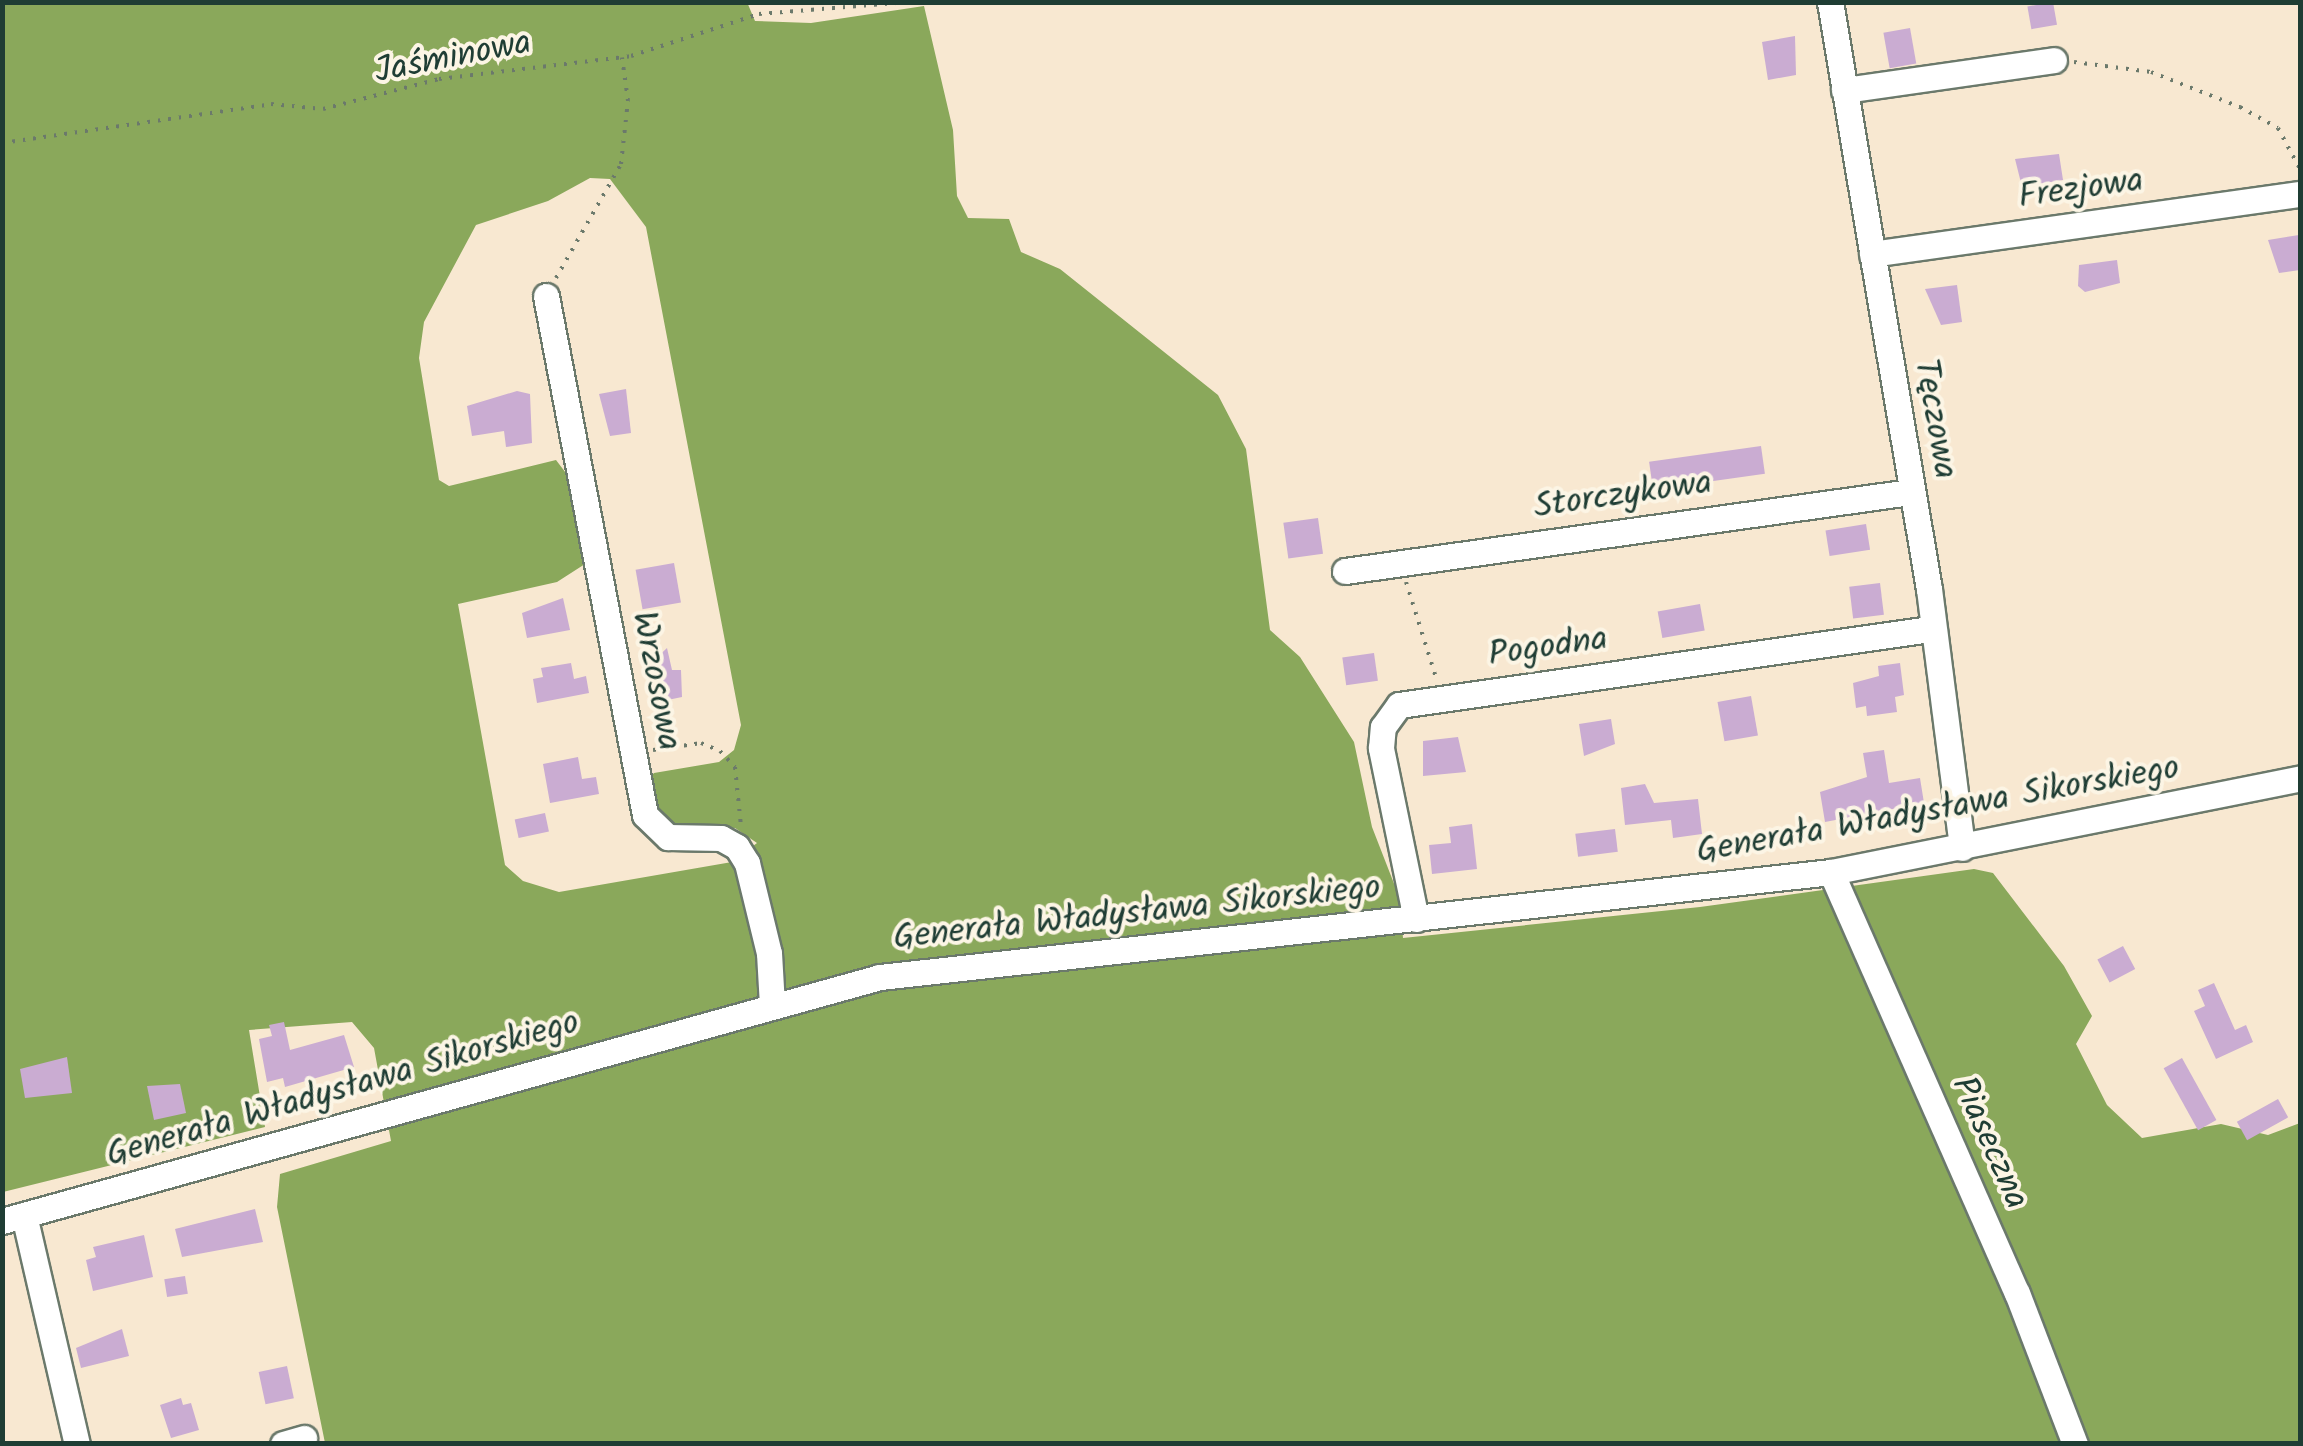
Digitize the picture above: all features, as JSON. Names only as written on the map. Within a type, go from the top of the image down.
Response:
[{"type":"street","name":"Tęczowa","points":[[1830,2],[1910,492],[1962,848]]},
{"type":"street","points":[[1844,90],[2054,60]]},
{"type":"street","name":"Frezjowa","points":[[1872,254],[2300,194]]},
{"type":"street","name":"Wrzosowa","points":[[546,296],[634,753],[652,827],[668,837],[721,838],[737,846]]},
{"type":"street","name":"Storczykowa","points":[[1346,571],[1910,492]]},
{"type":"street","name":"Pogodna","points":[[1416,920],[1381,748],[1389,713],[1436,699],[1930,630]]},
{"type":"street","name":"Generała Władysława Sikorskiego","points":[[13,1218],[772,1004],[969,963],[1416,920],[1832,872],[2300,778]]},
{"type":"street","points":[[737,846],[748,864],[769,952],[772,1004]]},
{"type":"street","name":"Piaseczna","points":[[1832,872],[2017,1293],[2075,1444]]},
{"type":"street","points":[[13,1218],[77,1444]]},
{"type":"path","name":"Jaśminowa","points":[[2,143],[271,104],[324,109],[438,79],[622,57],[759,14],[909,2]]},
{"type":"path","points":[[1001,2],[1057,2]]},
{"type":"path","points":[[546,296],[620,164],[628,101],[622,57]]},
{"type":"path","points":[[2054,60],[2151,72],[2240,107],[2278,128],[2300,169]]},
{"type":"path","points":[[1390,564],[1407,583],[1434,670],[1436,699]]},
{"type":"path","points":[[634,753],[701,743],[720,752],[735,767],[743,800],[737,846]]},
{"type":"green space","points":[[747,2],[755,21],[811,23],[924,6],[953,130],[957,196],[968,218],[1009,219],[1021,252],[1060,269],[1218,395],[1246,449],[1270,630],[1300,657],[1354,742],[1372,827],[1400,899],[1403,938],[1700,907],[1974,869],[1993,873],[2064,966],[2092,1016],[2076,1044],[2107,1105],[2142,1138],[2221,1124],[2268,1135],[2300,1123],[2299,1443],[325,1443],[277,1207],[280,1174],[391,1141],[374,1048],[352,1022],[249,1030],[265,1127],[3,1192],[2,3]],"holes":[[[590,178],[610,179],[646,227],[741,725],[734,750],[719,762],[654,773],[644,784],[657,821],[707,833],[735,828],[757,843],[732,862],[559,892],[523,881],[505,865],[458,604],[557,582],[585,564],[575,485],[556,460],[449,486],[439,480],[419,358],[424,322],[476,225],[548,201]]]},
{"type":"building","points":[[2053,2],[2057,25],[2031,29],[2027,7]]},
{"type":"building","points":[[1910,28],[1916,63],[1890,68],[1883,33]]},
{"type":"building","points":[[1795,36],[1796,75],[1768,80],[1762,42]]},
{"type":"building","points":[[2059,154],[2063,180],[2022,187],[2015,159]]},
{"type":"building","points":[[2299,235],[2300,270],[2279,273],[2268,240]]},
{"type":"building","points":[[2117,260],[2120,283],[2085,292],[2078,286],[2079,265]]},
{"type":"building","points":[[1957,285],[1962,322],[1941,325],[1925,289]]},
{"type":"building","points":[[626,389],[631,433],[610,436],[599,394]]},
{"type":"building","points":[[517,391],[530,394],[532,443],[506,447],[504,431],[472,436],[467,406]]},
{"type":"building","points":[[1761,446],[1765,474],[1653,489],[1649,462]]},
{"type":"building","points":[[1318,518],[1323,554],[1288,559],[1283,523]]},
{"type":"building","points":[[1866,524],[1870,550],[1830,556],[1826,530]]},
{"type":"building","points":[[674,563],[681,602],[643,609],[636,570]]},
{"type":"building","points":[[1880,583],[1884,615],[1853,619],[1849,587]]},
{"type":"building","points":[[563,598],[570,630],[527,638],[522,613]]},
{"type":"building","points":[[1700,604],[1705,631],[1662,638],[1658,611]]},
{"type":"building","points":[[667,648],[672,670],[681,670],[682,697],[658,702],[650,664]]},
{"type":"building","points":[[1374,653],[1378,681],[1346,685],[1342,657]]},
{"type":"building","points":[[571,663],[574,679],[586,676],[589,693],[537,703],[533,679],[543,677],[541,668]]},
{"type":"building","points":[[1900,663],[1904,695],[1895,697],[1897,712],[1867,716],[1866,706],[1856,708],[1853,683],[1879,676],[1878,666]]},
{"type":"building","points":[[1751,696],[1758,735],[1724,741],[1718,702]]},
{"type":"building","points":[[1611,719],[1615,744],[1584,756],[1579,724]]},
{"type":"building","points":[[1458,737],[1466,772],[1423,776],[1423,741]]},
{"type":"building","points":[[1884,750],[1889,783],[1920,778],[1924,803],[1825,822],[1820,792],[1867,777],[1863,753]]},
{"type":"building","points":[[578,757],[582,779],[596,777],[599,794],[550,803],[543,764]]},
{"type":"building","points":[[1645,784],[1654,803],[1698,799],[1702,834],[1673,838],[1671,820],[1625,825],[1621,788]]},
{"type":"building","points":[[545,813],[549,832],[519,838],[515,819]]},
{"type":"building","points":[[1472,824],[1477,869],[1432,874],[1429,845],[1451,843],[1449,827]]},
{"type":"building","points":[[1615,829],[1618,852],[1578,857],[1575,834]]},
{"type":"building","points":[[2123,946],[2135,969],[2110,983],[2097,960]]},
{"type":"building","points":[[2214,983],[2235,1030],[2246,1025],[2253,1042],[2216,1059],[2194,1011],[2205,1006],[2198,990]]},
{"type":"building","points":[[284,1022],[290,1050],[344,1035],[354,1067],[285,1087],[283,1078],[267,1082],[259,1039],[272,1036],[269,1025]]},
{"type":"building","points":[[67,1057],[72,1093],[25,1098],[20,1069]]},
{"type":"building","points":[[2182,1058],[2216,1120],[2198,1130],[2164,1068]]},
{"type":"building","points":[[180,1084],[186,1113],[154,1120],[147,1086]]},
{"type":"building","points":[[2278,1099],[2288,1117],[2247,1140],[2237,1122]]},
{"type":"building","points":[[255,1209],[263,1242],[182,1257],[175,1229]]},
{"type":"building","points":[[144,1235],[153,1277],[93,1291],[86,1260],[96,1257],[93,1247]]},
{"type":"building","points":[[185,1276],[188,1294],[167,1297],[164,1279]]},
{"type":"building","points":[[122,1329],[129,1356],[81,1368],[76,1348]]},
{"type":"building","points":[[287,1366],[294,1398],[265,1404],[259,1372]]},
{"type":"building","points":[[181,1398],[183,1405],[191,1403],[199,1430],[171,1438],[160,1405]]}]
